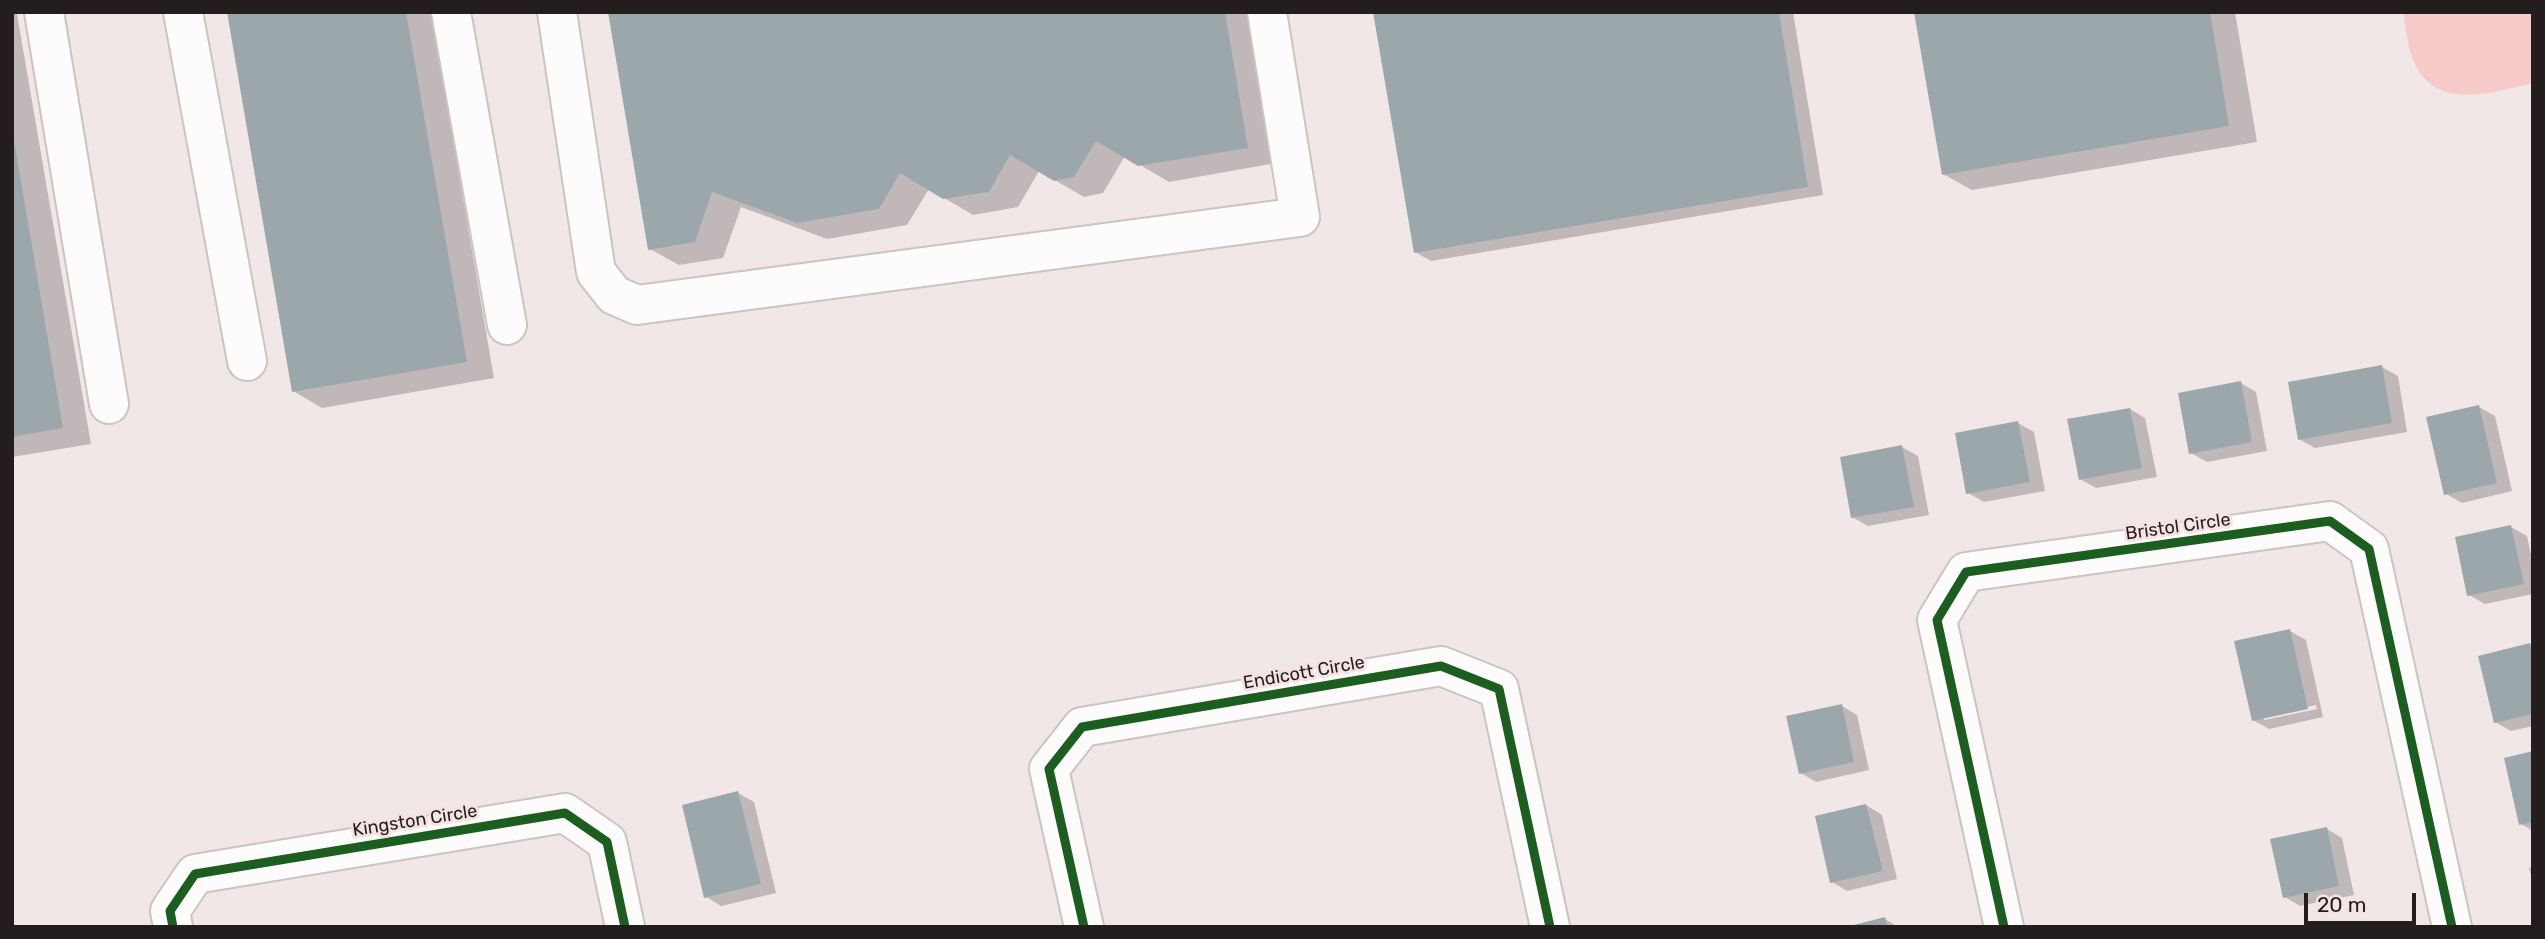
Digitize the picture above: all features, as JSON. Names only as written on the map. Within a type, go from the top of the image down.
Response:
[{"type":"street","points":[[44,12],[109,404]]},
{"type":"street","points":[[183,12],[247,361]]},
{"type":"street","points":[[452,12],[507,325]]},
{"type":"street","points":[[556,12],[596,272],[614,295],[638,304],[1300,217],[1267,12]]},
{"type":"street","name":"Bristol Circle","points":[[2004,927],[1937,620],[1966,572],[2330,521],[2370,549],[2452,927]]},
{"type":"street","name":"Endicott Circle","points":[[1084,927],[1049,769],[1082,727],[1441,666],[1499,689],[1550,927]]},
{"type":"street","name":"Kingston Circle","points":[[173,927],[170,911],[195,874],[565,813],[607,842],[625,927]]},
{"type":"shaded area","points":[[2403,12],[2533,12],[2533,83],[2466,95],[2435,87],[2423,76],[2413,60]]},
{"type":"building","points":[[227,12],[406,12],[467,362],[292,392]]},
{"type":"building","points":[[608,12],[1225,12],[1248,148],[1138,166],[1096,141],[1074,177],[1054,181],[1010,155],[989,192],[943,199],[900,173],[879,209],[797,223],[712,192],[695,242],[648,250]]},
{"type":"building","points":[[1373,12],[1779,12],[1808,187],[1414,253]]},
{"type":"building","points":[[1914,12],[2210,12],[2229,126],[1942,175]]},
{"type":"building","points":[[14,140],[63,428],[12,437],[12,141]]},
{"type":"building","points":[[2382,365],[2392,423],[2298,440],[2288,382]]},
{"type":"building","points":[[2241,381],[2252,442],[2189,454],[2178,393]]},
{"type":"building","points":[[2479,405],[2497,483],[2444,495],[2426,417]]},
{"type":"building","points":[[2130,408],[2142,468],[2079,480],[2067,419]]},
{"type":"building","points":[[2018,421],[2030,482],[1966,494],[1955,433]]},
{"type":"building","points":[[1902,445],[1914,507],[1851,518],[1840,457]]},
{"type":"building","points":[[2511,525],[2524,584],[2467,596],[2455,537]]},
{"type":"building","points":[[2290,629],[2308,709],[2252,721],[2234,641]]},
{"type":"building","points":[[2530,643],[2533,655],[2533,714],[2494,723],[2478,656]]},
{"type":"building","points":[[1842,704],[1854,762],[1799,774],[1786,716]]},
{"type":"building","points":[[2533,751],[2533,822],[2519,825],[2504,758]]},
{"type":"building","points":[[738,791],[761,884],[704,898],[682,805]]},
{"type":"building","points":[[1866,804],[1883,871],[1830,883],[1815,816]]},
{"type":"building","points":[[2327,827],[2339,886],[2283,898],[2270,839]]},
{"type":"building","points":[[1885,917],[1888,927],[1850,926]]},
{"type":"cycle path","points":[[2004,927],[1937,620],[1966,572],[2330,521],[2369,549],[2452,927]]},
{"type":"cycle path","points":[[1084,927],[1049,769],[1082,727],[1441,666],[1499,689],[1550,927]]},
{"type":"cycle path","points":[[173,927],[170,911],[195,874],[565,813],[607,842],[625,927]]}]
